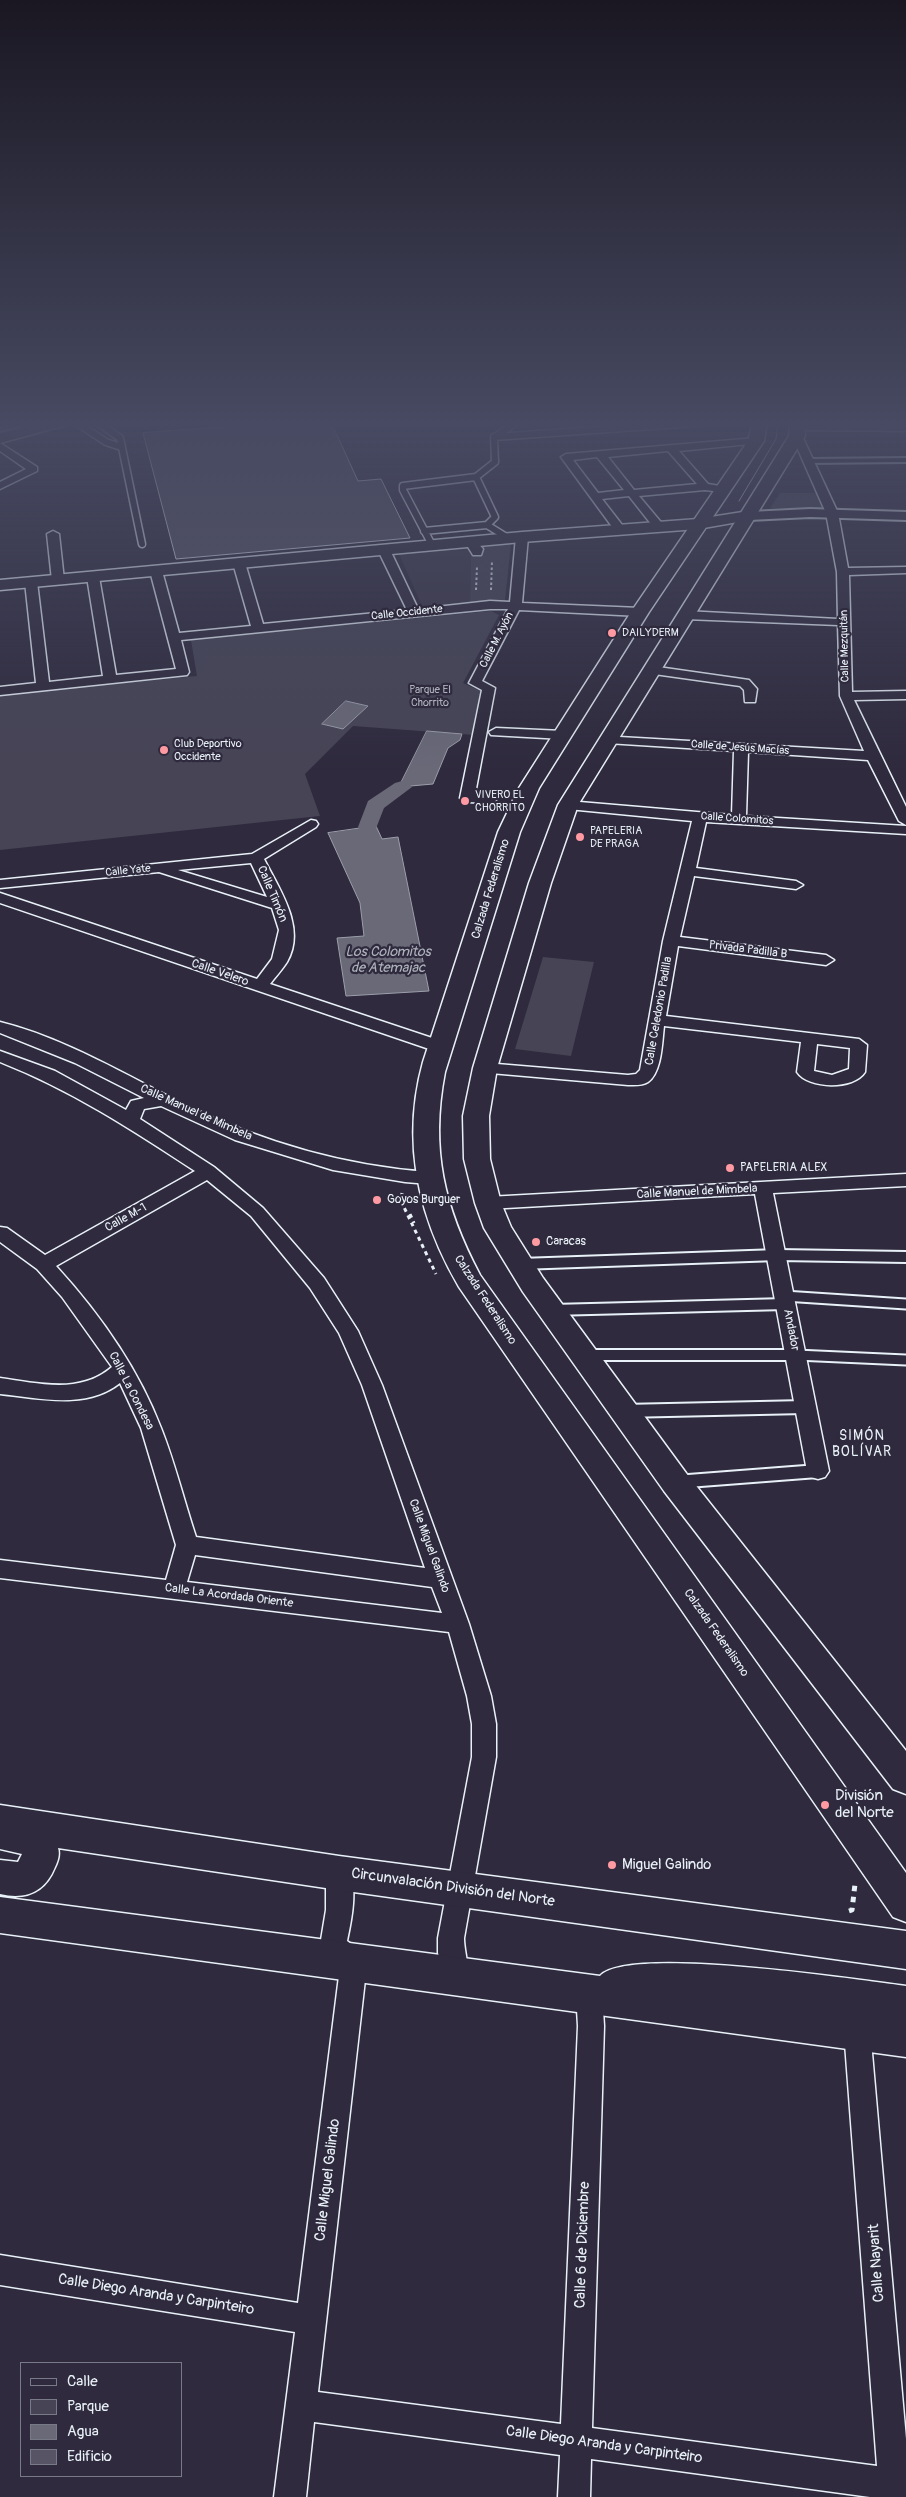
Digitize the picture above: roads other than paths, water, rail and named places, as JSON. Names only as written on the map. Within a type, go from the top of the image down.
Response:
[{"type":"main road","points":[[0,585],[384,550],[426,539]]},
{"type":"main road","points":[[431,539],[474,547],[513,539]]},
{"type":"main road","name":"Calzada Federalismo","points":[[688,539],[529,788],[509,832],[433,1072],[415,1177],[469,1280],[489,1310],[906,1904]]},
{"type":"main road","points":[[734,539],[568,805],[540,883],[485,1068],[477,1106],[476,1136],[481,1178],[498,1228],[520,1264],[583,1355],[675,1482],[906,1778]]},
{"type":"main road","name":"Circunvalación División del Norte","points":[[0,1822],[338,1873],[906,1950]]},
{"type":"main road","points":[[0,1834],[33,1839],[41,1850],[40,1865],[28,1878],[13,1881],[0,1877]]},
{"type":"main road","points":[[0,1915],[456,1977],[590,1992],[906,2037]]},
{"type":"main road","points":[[590,1992],[642,1982],[705,1983],[906,2005]]},
{"type":"street","points":[[53,539],[58,580]]},
{"type":"street","name":"Calle M. Ayón","points":[[489,800],[466,798],[482,732],[489,688],[475,683],[516,605],[515,539]]},
{"type":"street","name":"Calle Mezquitán","points":[[837,539],[843,572],[846,696],[873,756],[906,821]]},
{"type":"street","points":[[384,550],[414,612]]},
{"type":"street","points":[[239,563],[258,628]]},
{"type":"street","points":[[843,572],[906,570]]},
{"type":"street","points":[[0,691],[183,672],[156,571]]},
{"type":"street","points":[[93,577],[110,680]]},
{"type":"street","points":[[31,582],[43,687]]},
{"type":"street","name":"Calle Occidente","points":[[174,637],[490,605],[640,612]]},
{"type":"street","points":[[685,615],[834,622]]},
{"type":"street","points":[[651,670],[744,682],[751,689],[750,699]]},
{"type":"street","points":[[846,696],[906,695]]},
{"type":"street","points":[[496,732],[564,735]]},
{"type":"street","name":"Calle de Jesús Macías","points":[[608,739],[873,756]]},
{"type":"street","points":[[739,819],[741,748]]},
{"type":"street","name":"Calle Colomitos","points":[[568,805],[700,817],[906,830]]},
{"type":"street","name":"Calle Celedonio Padilla","points":[[485,1068],[628,1080],[641,1078],[648,1072],[670,941],[700,817]]},
{"type":"street","name":"Calle Timón","points":[[259,987],[280,960],[287,930],[256,858],[311,824]]},
{"type":"street","name":"Calle Yate","points":[[0,884],[256,858]]},
{"type":"street","points":[[157,868],[278,906]]},
{"type":"street","points":[[686,871],[796,885]]},
{"type":"street","name":"Calle Velero","points":[[0,898],[441,1047]]},
{"type":"street","name":"Privada Padilla B","points":[[670,941],[826,960]]},
{"type":"street","points":[[656,1020],[810,1038]]},
{"type":"street","name":"Calle Manuel de Mimbela","points":[[0,1027],[79,1058],[240,1135],[295,1154],[337,1165],[415,1177]]},
{"type":"street","points":[[0,1056],[49,1076],[103,1104],[131,1120],[208,1171]]},
{"type":"street","points":[[103,1104],[115,1105],[129,1102],[134,1093],[132,1084]]},
{"type":"street","points":[[131,1120],[137,1105],[154,1101],[168,1101]]},
{"type":"street","name":"Calle M-1","points":[[44,1264],[208,1171]]},
{"type":"street","name":"Calle Miguel Galindo","points":[[208,1171],[257,1212],[317,1283],[348,1330],[372,1385],[440,1579],[458,1624],[479,1696],[484,1724],[484,1758],[451,1938],[451,1953],[456,1977]]},
{"type":"street","name":"Calle Manuel de Mimbela","points":[[488,1203],[906,1180]]},
{"type":"street","name":"Andador","points":[[763,1188],[778,1255],[818,1471]]},
{"type":"street","name":"Calle La Condesa","points":[[0,1233],[44,1264],[69,1292],[112,1351],[151,1428],[187,1545]]},
{"type":"street","points":[[520,1264],[778,1255],[906,1257]]},
{"type":"street","points":[[552,1310],[785,1300]]},
{"type":"street","points":[[583,1355],[796,1355]]},
{"type":"street","points":[[0,1386],[54,1392],[79,1391],[103,1385],[122,1370]]},
{"type":"street","points":[[623,1411],[806,1407]]},
{"type":"street","points":[[675,1482],[818,1471]]},
{"type":"street","points":[[174,1589],[187,1545],[440,1579]]},
{"type":"street","name":"Calle La Acordada Oriente","points":[[0,1569],[458,1624]]},
{"type":"street","points":[[338,1873],[341,1897],[339,1921],[333,1946],[354,1962]]},
{"type":"street","name":"Calle Miguel Galindo","points":[[290,2497],[354,1962]]},
{"type":"street","name":"Calle 6 de Diciembre","points":[[574,2497],[591,2026],[590,1992]]},
{"type":"street","name":"Calle Nayarit","points":[[857,2030],[898,2489]]},
{"type":"street","name":"Calle Diego Aranda y Carpinteiro","points":[[0,2270],[311,2320]]},
{"type":"street","name":"Calle Diego Aranda y Carpinteiro","points":[[301,2405],[575,2441],[898,2489]]},
{"type":"lane","points":[[141,539],[142,544]]},
{"type":"lane","points":[[785,1300],[906,1304]]},
{"type":"lane","points":[[796,1355],[906,1360]]},
{"type":"water","points":[[346,701],[368,706],[343,729],[322,724]]},
{"type":"water","points":[[427,731],[462,734],[460,740],[448,748],[433,784],[399,787]]},
{"type":"water","name":"Los Colomitos de Atemajac","points":[[376,826],[382,839],[398,837],[429,991],[346,996],[337,938],[364,936],[360,903],[328,833]]},
{"type":"waterway","points":[[368,827],[375,805],[402,787]]},
{"type":"place","name":"DAILYDERM","points":[[612,633]]},
{"type":"place","name":"Club Deportivo Occidente","points":[[164,750]]},
{"type":"place","name":"VIVERO EL CHORRITO","points":[[465,801]]},
{"type":"place","name":"PAPELERIA DE PRAGA","points":[[580,837]]},
{"type":"place","name":"PAPELERIA ALEX","points":[[730,1168]]},
{"type":"place","name":"Goyos Burguer","points":[[377,1200]]},
{"type":"place","name":"Caracas","points":[[536,1242]]},
{"type":"place","name":"División del Norte","points":[[825,1805]]},
{"type":"place","name":"Miguel Galindo","points":[[612,1865]]},
{"type":"district","name":"SIMÓN BOLÍVAR","points":[[862,1444]]},
{"type":"park label","name":"Parque El Chorrito","points":[[430,696]]}]
